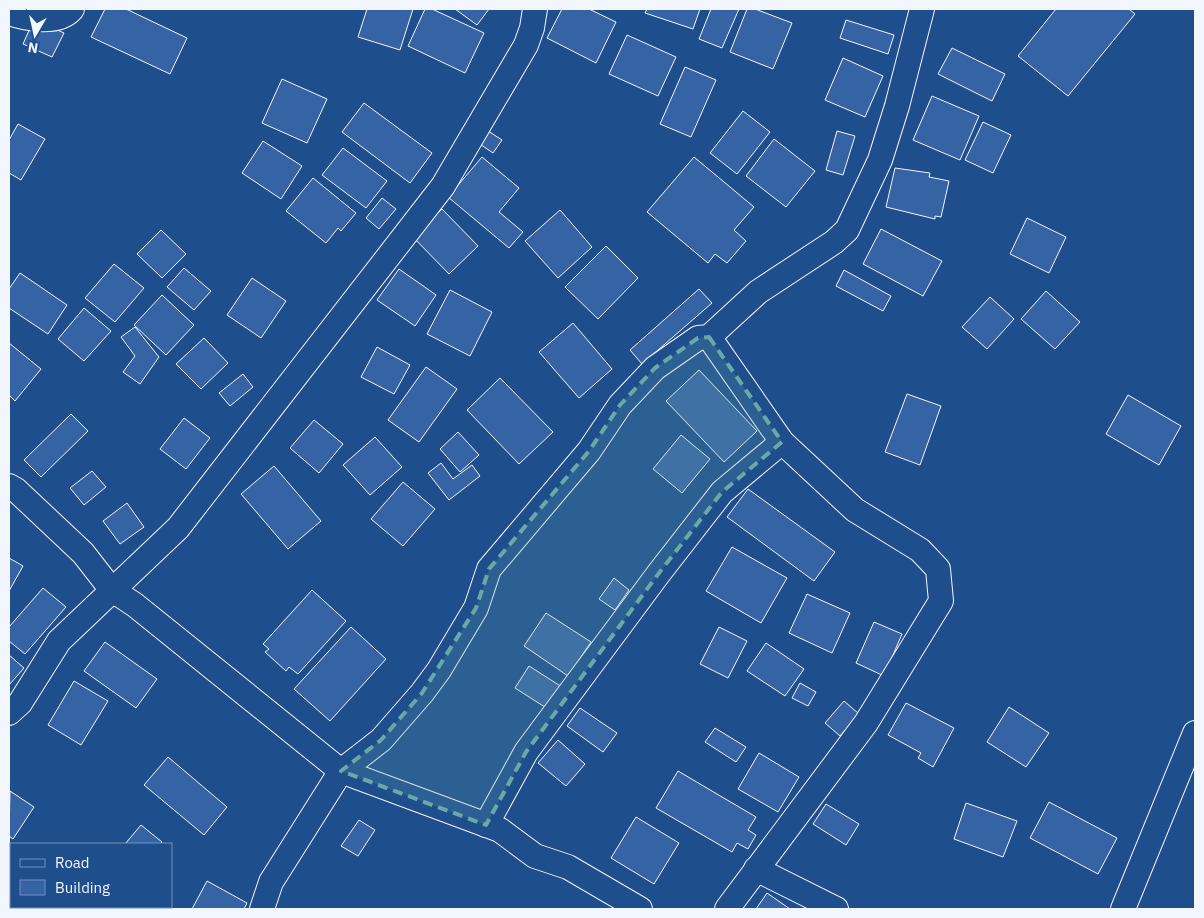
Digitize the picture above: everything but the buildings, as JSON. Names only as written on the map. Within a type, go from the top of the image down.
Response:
[{"type":"street","points":[[9,13],[18,16],[47,19],[68,13],[72,9]]},
{"type":"street","points":[[9,713],[20,703],[59,641],[111,589],[178,528],[443,186],[526,45],[532,28],[535,9]]},
{"type":"street","points":[[262,909],[271,882],[341,771],[380,740],[428,686],[476,608],[489,569],[579,463],[620,405],[655,368],[698,338],[709,337],[758,292],[834,242],[847,230],[880,160],[897,106],[922,9]]},
{"type":"street","points":[[709,337],[782,442],[855,510],[920,550],[938,569],[942,601],[866,723],[727,909]]},
{"type":"street","points":[[486,825],[526,752],[659,573],[722,492],[782,442]]},
{"type":"street","points":[[9,486],[16,490],[83,553],[111,589],[135,605],[341,771],[500,830],[535,856],[568,867],[640,909]]},
{"type":"street","points":[[1123,909],[1195,732]]},
{"type":"street","points":[[756,869],[836,909]]},
{"type":"highlighted area","points":[[709,337],[782,442],[722,492],[659,573],[526,752],[486,825],[341,771],[381,740],[422,693],[476,608],[489,569],[589,451],[620,405],[655,368],[698,338]]}]
